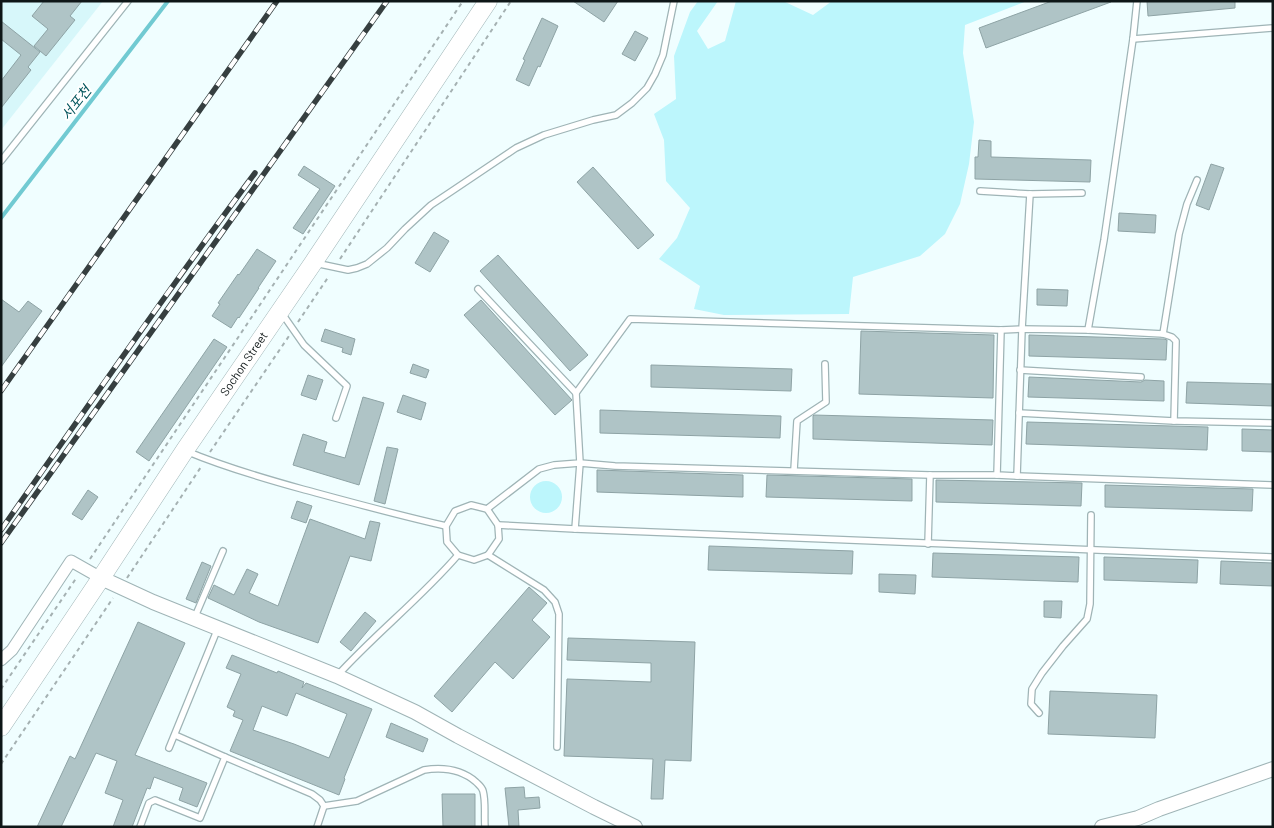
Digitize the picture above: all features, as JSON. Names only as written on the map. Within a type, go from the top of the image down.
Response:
[{"type":"main road","name":"Sochon Street","points":[[1,727],[488,1]]},
{"type":"street","points":[[1,660],[12,650],[71,561],[101,578],[153,602],[337,676],[415,712],[630,826]]},
{"type":"street","points":[[1102,827],[1138,818],[1273,769]]},
{"type":"lane","points":[[1,161],[128,1]]},
{"type":"lane","points":[[313,263],[348,270],[367,264],[387,248],[431,205],[516,148],[544,135],[616,115],[647,88],[655,74],[663,55],[674,1]]},
{"type":"lane","points":[[1088,330],[1104,240],[1137,1]]},
{"type":"lane","points":[[1133,39],[1273,28]]},
{"type":"lane","points":[[1163,334],[1179,234],[1187,204],[1197,180]]},
{"type":"lane","points":[[980,191],[1030,194],[1082,193]]},
{"type":"lane","points":[[1017,476],[1020,370],[1030,194]]},
{"type":"lane","points":[[478,289],[576,392]]},
{"type":"lane","points":[[280,310],[304,346],[346,386],[336,418]]},
{"type":"lane","points":[[576,530],[580,462],[576,392],[630,320],[1002,330],[1088,330],[1163,334],[1172,337],[1176,341],[1174,421]]},
{"type":"lane","points":[[997,475],[1002,330]]},
{"type":"lane","points":[[794,470],[797,421],[826,402],[825,364]]},
{"type":"lane","points":[[1020,370],[1141,377]]},
{"type":"lane","points":[[1019,413],[1174,421],[1273,423]]},
{"type":"lane","points":[[186,450],[215,463],[263,478],[377,510],[446,526]]},
{"type":"lane","points":[[487,510],[539,469],[580,462],[615,466],[930,475],[997,475],[1273,485]]},
{"type":"lane","points":[[928,544],[930,475]]},
{"type":"lane","points":[[471,505],[487,510],[498,525],[499,540],[488,555],[474,560],[458,556],[447,542],[446,526],[455,511],[471,505]]},
{"type":"lane","points":[[1039,713],[1031,704],[1032,689],[1087,619],[1090,604],[1091,515]]},
{"type":"lane","points":[[498,525],[576,530],[1273,557]]},
{"type":"lane","points":[[194,619],[223,551]]},
{"type":"lane","points":[[488,555],[544,590],[555,602],[559,614],[557,747]]},
{"type":"lane","points":[[337,676],[357,654],[387,627],[458,556]]},
{"type":"lane","points":[[169,748],[218,628]]},
{"type":"lane","points":[[175,735],[312,794],[324,806]]},
{"type":"lane","points":[[140,827],[149,803],[155,800],[200,818],[224,757]]},
{"type":"lane","points":[[324,806],[357,801],[424,770],[445,768],[470,776],[481,786],[484,793],[485,827]]},
{"type":"lane","points":[[317,827],[324,806]]},
{"type":"path","points":[[1,689],[463,1]]},
{"type":"path","points":[[1,764],[121,587],[510,1]]},
{"type":"shaded area","points":[[1,1],[103,1],[1,130]]},
{"type":"shaded area","points":[[698,1],[718,1],[697,31],[708,49],[725,41],[736,1],[783,1],[813,15],[832,1],[1027,1],[965,25],[963,53],[974,122],[969,164],[960,204],[945,234],[920,256],[853,277],[849,314],[724,315],[694,309],[700,286],[659,259],[677,238],[690,208],[666,181],[664,140],[654,114],[676,99],[674,56],[690,12]]},
{"type":"shaded area","points":[[546,481],[552,482],[557,486],[561,491],[561,503],[557,508],[552,512],[546,513],[540,512],[535,508],[531,503],[530,497],[531,491],[535,486],[540,482]]},
{"type":"building","points":[[44,1],[82,1],[70,16],[75,20],[46,56],[34,46],[48,29],[32,16]]},
{"type":"building","points":[[573,1],[618,1],[604,22]]},
{"type":"building","points":[[1052,1],[1111,2],[986,48],[979,28]]},
{"type":"building","points":[[1147,1],[1235,1],[1235,8],[1148,16]]},
{"type":"building","points":[[542,18],[558,26],[540,67],[538,66],[529,86],[516,80],[525,60],[523,59]]},
{"type":"building","points":[[1,21],[40,52],[28,67],[31,70],[1,108],[1,81],[21,55],[1,39]]},
{"type":"building","points":[[635,31],[648,38],[635,61],[622,54]]},
{"type":"building","points":[[979,140],[991,141],[991,157],[1091,160],[1090,182],[975,179],[975,157],[978,157]]},
{"type":"building","points":[[1211,164],[1224,168],[1209,210],[1196,205]]},
{"type":"building","points":[[304,166],[335,186],[303,234],[293,228],[320,189],[298,175]]},
{"type":"building","points":[[593,167],[654,235],[638,249],[577,182]]},
{"type":"building","points":[[1119,213],[1156,215],[1155,233],[1118,231]]},
{"type":"building","points":[[434,232],[449,241],[430,272],[415,263]]},
{"type":"building","points":[[257,249],[276,261],[231,328],[212,316],[220,304],[218,303]]},
{"type":"building","points":[[498,255],[588,355],[570,371],[480,271]]},
{"type":"building","points":[[1037,289],[1068,290],[1067,306],[1037,305]]},
{"type":"building","points":[[1,299],[19,312],[28,301],[42,311],[1,367]]},
{"type":"building","points":[[481,300],[572,400],[555,415],[464,315]]},
{"type":"building","points":[[325,329],[355,339],[351,355],[342,352],[343,348],[321,341]]},
{"type":"building","points":[[861,331],[994,335],[993,398],[859,394]]},
{"type":"building","points":[[1029,335],[1164,339],[1167,340],[1166,360],[1029,356]]},
{"type":"building","points":[[214,339],[227,347],[149,461],[136,452]]},
{"type":"building","points":[[413,364],[429,370],[426,378],[410,373]]},
{"type":"building","points":[[651,365],[792,369],[791,391],[651,387]]},
{"type":"building","points":[[308,375],[323,380],[316,400],[301,395]]},
{"type":"building","points":[[1029,377],[1141,382],[1145,380],[1164,381],[1164,401],[1028,397]]},
{"type":"building","points":[[1187,382],[1273,384],[1273,406],[1186,403]]},
{"type":"building","points":[[403,395],[426,403],[421,420],[397,412]]},
{"type":"building","points":[[363,397],[384,403],[359,485],[293,465],[303,434],[327,442],[324,452],[345,458]]},
{"type":"building","points":[[600,410],[781,416],[780,438],[600,433]]},
{"type":"building","points":[[814,415],[993,420],[992,445],[813,439]]},
{"type":"building","points":[[1027,422],[1208,427],[1207,450],[1026,444]]},
{"type":"building","points":[[1242,429],[1273,430],[1273,452],[1242,451]]},
{"type":"building","points":[[387,447],[398,449],[385,504],[374,501]]},
{"type":"building","points":[[597,470],[743,475],[743,497],[597,492]]},
{"type":"building","points":[[767,475],[912,479],[912,501],[766,497]]},
{"type":"building","points":[[936,480],[1082,483],[1081,506],[936,502]]},
{"type":"building","points":[[1105,485],[1253,489],[1252,511],[1105,507]]},
{"type":"building","points":[[88,490],[98,497],[82,520],[72,514]]},
{"type":"building","points":[[297,501],[312,506],[306,523],[291,518]]},
{"type":"building","points":[[310,519],[365,539],[370,521],[380,523],[371,561],[350,556],[318,643],[259,622],[208,598],[214,585],[234,595],[247,569],[258,574],[249,593],[278,606]]},
{"type":"building","points":[[709,546],[853,551],[852,574],[708,570]]},
{"type":"building","points":[[933,553],[1079,557],[1078,582],[932,577]]},
{"type":"building","points":[[1104,557],[1198,560],[1197,583],[1104,580]]},
{"type":"building","points":[[1221,561],[1273,563],[1273,586],[1220,584]]},
{"type":"building","points":[[202,562],[211,566],[196,603],[186,599]]},
{"type":"building","points":[[879,574],[916,575],[915,594],[879,592]]},
{"type":"building","points":[[529,587],[547,603],[532,620],[550,637],[513,679],[495,662],[452,712],[434,696]]},
{"type":"building","points":[[1044,601],[1062,601],[1061,618],[1044,617]]},
{"type":"building","points":[[365,612],[376,621],[351,651],[340,642]]},
{"type":"building","points":[[138,622],[185,643],[135,755],[207,783],[197,807],[179,800],[183,788],[154,777],[150,789],[147,788],[132,827],[113,827],[123,800],[105,793],[117,761],[96,753],[61,827],[37,827],[70,756],[75,759]]},
{"type":"building","points":[[568,638],[695,642],[691,761],[665,760],[663,799],[651,799],[653,759],[564,756],[567,679],[651,682],[651,663],[567,660]]},
{"type":"building","points":[[232,655],[304,682],[302,688],[306,683],[372,709],[339,795],[230,751],[243,720],[233,716],[235,711],[227,707],[241,674],[226,668]],"holes":[[[296,693],[347,714],[329,758],[253,730],[262,706],[287,716]]]},
{"type":"building","points":[[1050,691],[1157,695],[1155,738],[1048,734]]},
{"type":"building","points":[[391,723],[428,739],[423,752],[386,737]]},
{"type":"building","points":[[524,787],[525,798],[539,797],[540,808],[518,810],[519,827],[509,827],[505,788]]},
{"type":"building","points":[[442,794],[475,794],[475,827],[443,827]]},
{"type":"waterway","name":"서포천","points":[[1,218],[168,1]]},
{"type":"railway","points":[[1,391],[277,1]]},
{"type":"railway","points":[[1,543],[387,1]]},
{"type":"railway","points":[[1,530],[255,173]]}]
